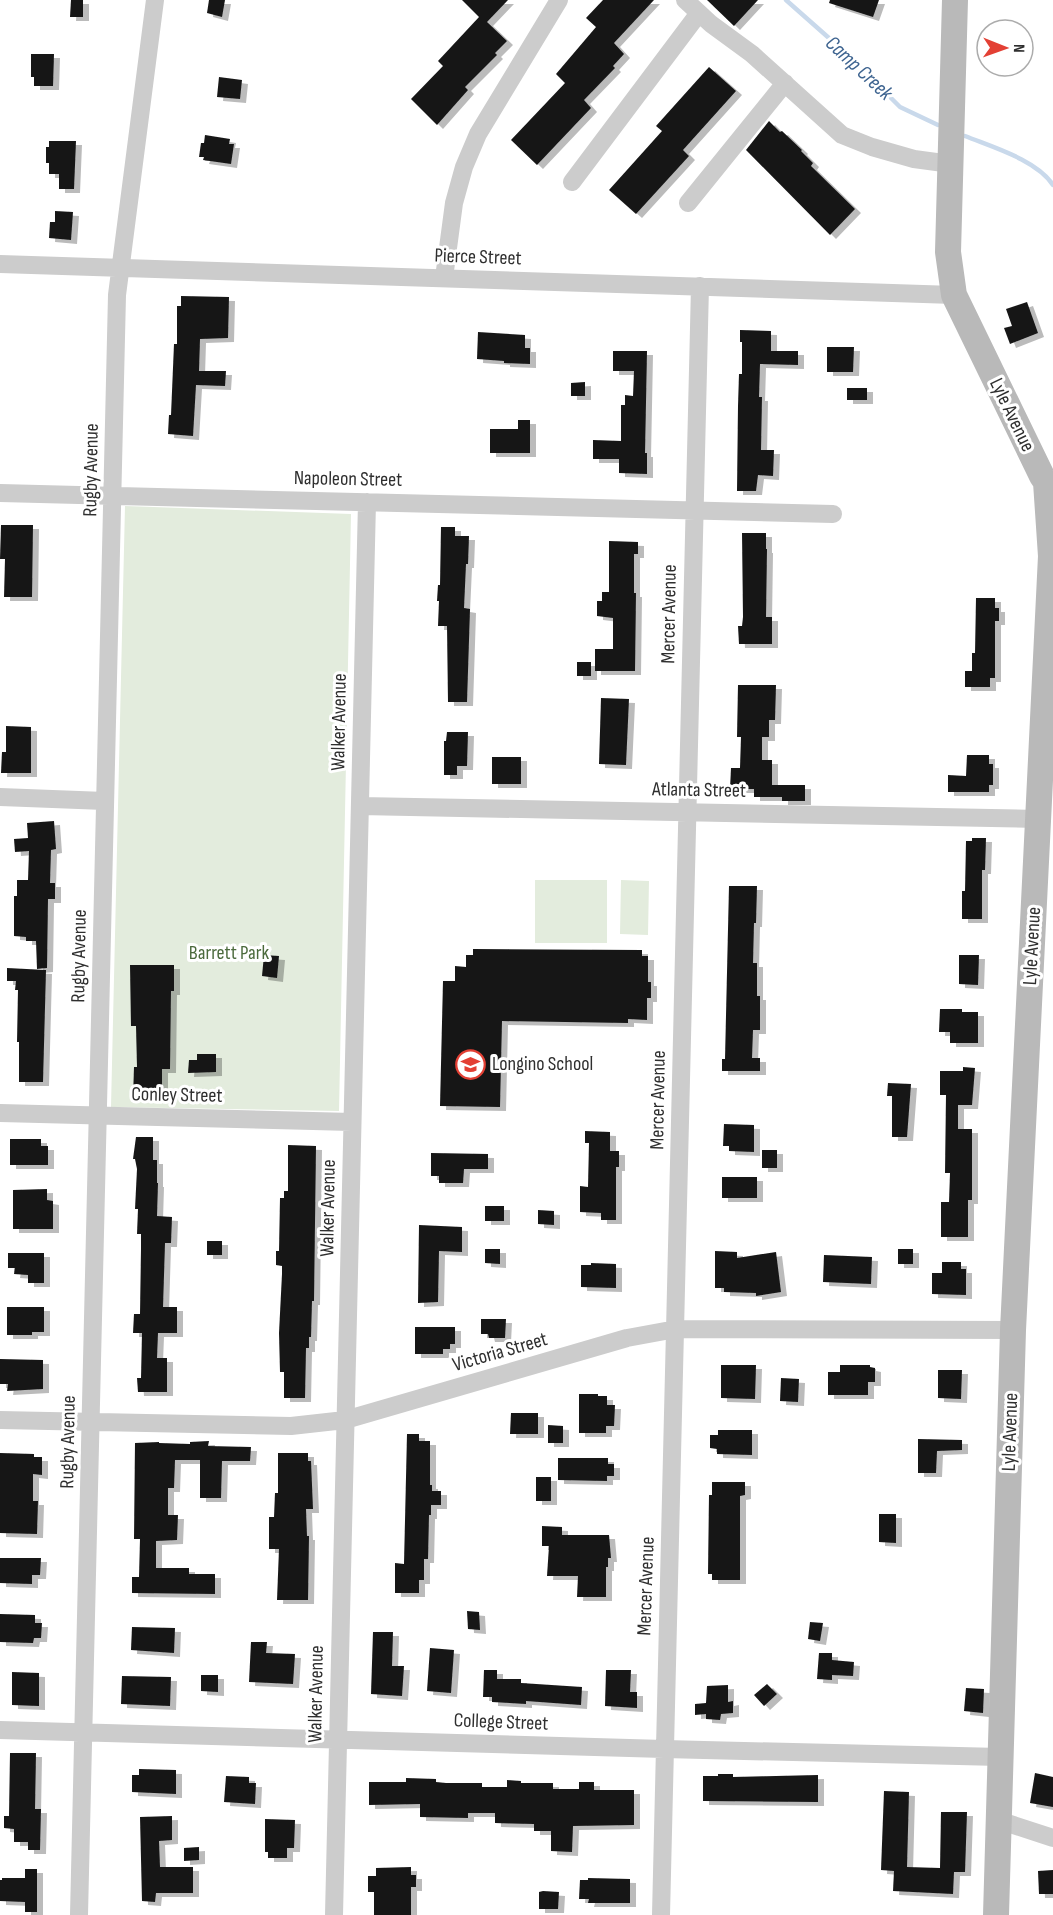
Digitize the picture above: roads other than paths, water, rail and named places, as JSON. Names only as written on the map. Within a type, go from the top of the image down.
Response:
[{"type":"street","name":"Rugby Avenue","points":[[79,1915],[117,295],[155,0]]},
{"type":"street","points":[[444,278],[454,203],[464,167],[478,134],[559,0]]},
{"type":"street","points":[[685,0],[711,24],[752,54],[842,135],[872,147],[914,159],[951,164]]},
{"type":"street","name":"Lyle Avenue","points":[[955,0],[948,252],[954,295],[1036,466],[1050,486],[1051,556],[1013,1330],[996,1915]]},
{"type":"street","points":[[572,182],[699,13]]},
{"type":"street","points":[[688,203],[785,83]]},
{"type":"street","name":"Pierce Street","points":[[0,264],[954,295]]},
{"type":"street","name":"Mercer Avenue","points":[[661,1915],[700,286]]},
{"type":"street","name":"Napoleon Street","points":[[0,493],[833,514]]},
{"type":"street","name":"Walker Avenue","points":[[334,1915],[367,502]]},
{"type":"street","points":[[0,797],[105,801]]},
{"type":"street","name":"Atlanta Street","points":[[360,806],[1038,819]]},
{"type":"street","name":"Conley Street","points":[[0,1113],[352,1122]]},
{"type":"street","name":"Victoria Street","points":[[0,1420],[291,1426],[345,1420],[627,1338],[676,1329],[1013,1330]]},
{"type":"street","name":"College Street","points":[[0,1730],[1000,1757]]},
{"type":"street","points":[[998,1820],[1053,1838]]},
{"type":"waterway","name":"Camp Creek","points":[[786,0],[847,54],[900,107],[938,125]]},
{"type":"waterway","name":"Camp Creek","points":[[965,136],[1025,161],[1046,176],[1053,185]]},
{"type":"place","name":"Longino School","points":[[471,1064]]},
{"type":"park label","name":"Barrett Park","points":[[229,953]]}]
